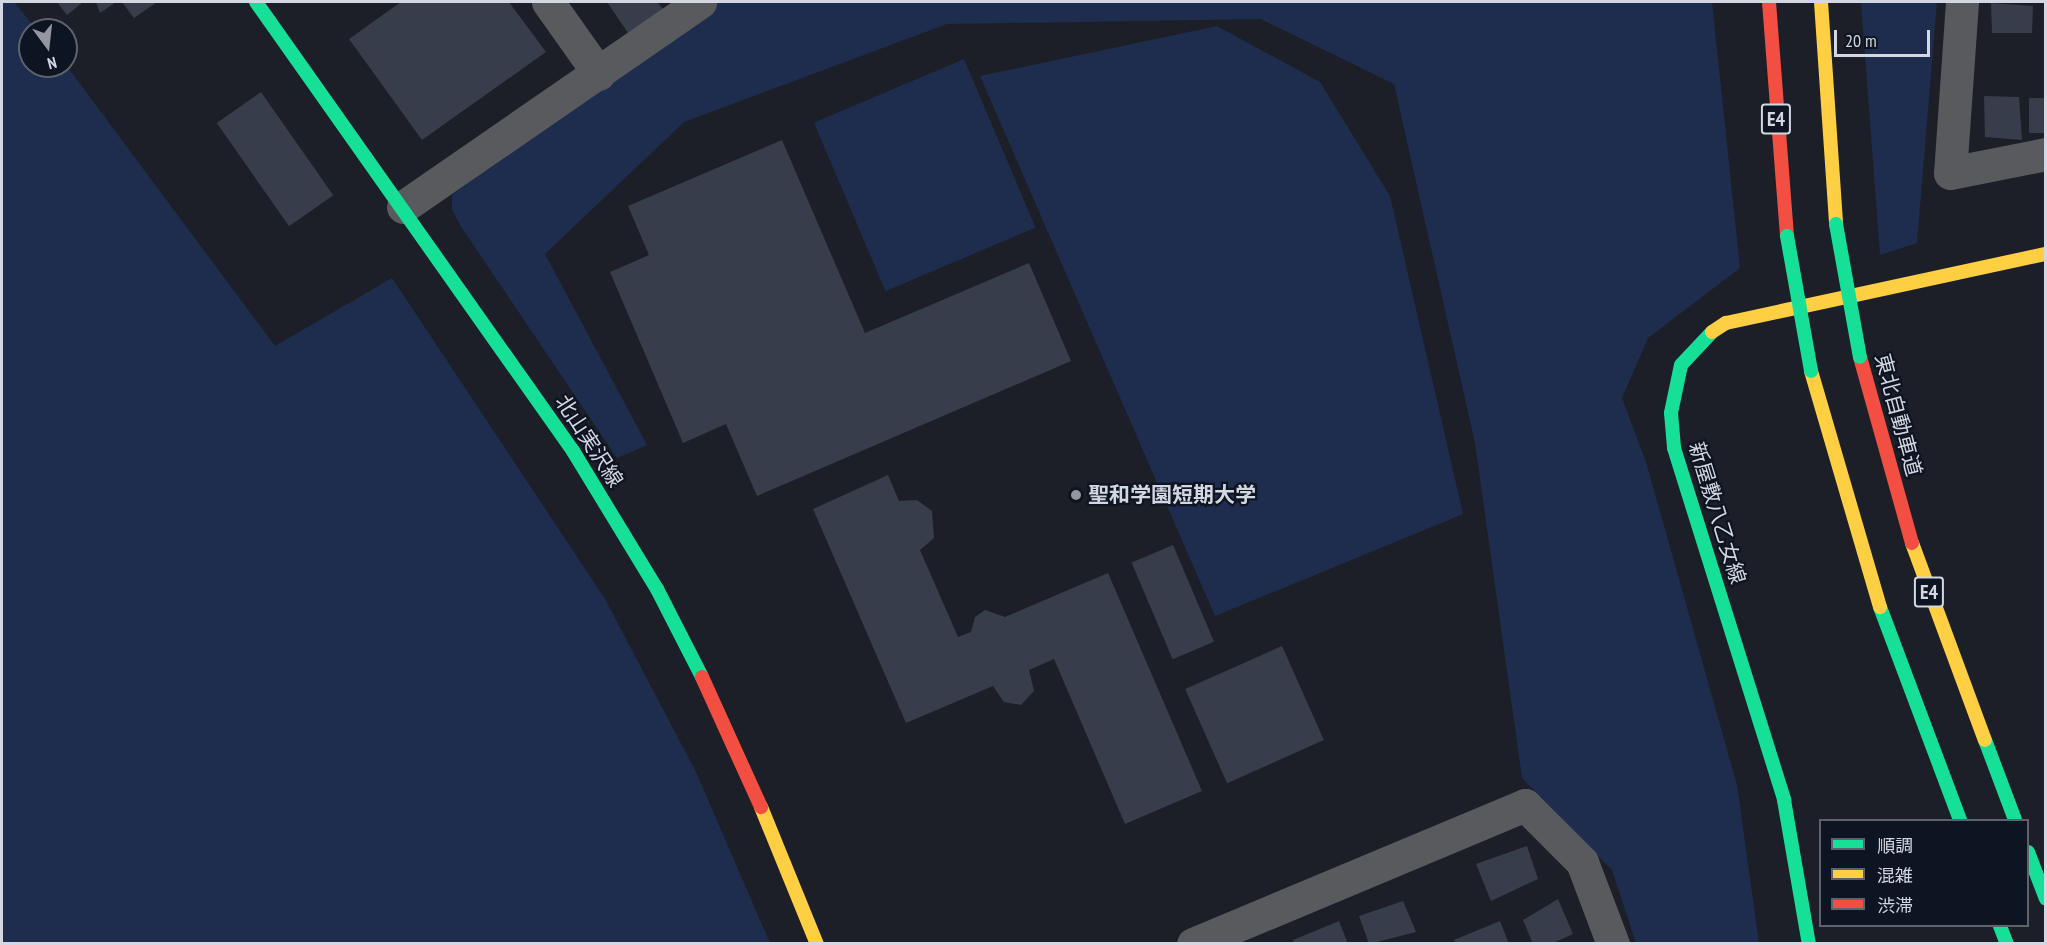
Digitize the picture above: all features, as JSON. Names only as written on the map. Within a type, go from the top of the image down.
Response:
[{"type":"main road","name":"北山実沢線","points":[[256,2],[403,207],[573,451],[657,589],[729,730],[817,944]]},
{"type":"main road","name":"E4","points":[[1769,2],[1787,236],[1811,370],[1863,562],[1960,819]]},
{"type":"main road","name":"東北自動車道","points":[[1821,2],[1836,224],[1860,357],[1912,543],[2015,819]]},
{"type":"main road","name":"新屋敷八乙女線","points":[[1809,944],[1784,800],[1674,448],[1671,413],[1681,365],[1700,339],[1726,323],[2046,254]]},
{"type":"main road","points":[[2029,855],[2046,899]]},
{"type":"main road","points":[[2000,927],[2007,944]]},
{"type":"street","points":[[548,2],[599,74]]},
{"type":"street","points":[[403,207],[599,74],[700,2]]},
{"type":"street","points":[[1962,2],[1950,173],[2046,154]]},
{"type":"street","points":[[1193,944],[1526,805],[1582,862],[1614,944]]},
{"type":"shaded area","points":[[2,2],[14,2],[27,18],[18,18],[18,78],[76,78],[275,346],[392,278],[605,599],[696,772],[770,943],[2,943]]},
{"type":"shaded area","points":[[709,2],[1712,2],[1740,268],[1648,338],[1622,398],[1646,462],[1737,785],[1759,943],[1636,943],[1612,870],[1522,778],[1475,443],[1394,84],[1261,19],[947,24],[684,122],[545,254],[647,445],[617,458],[462,228],[452,210],[452,195]]},
{"type":"shaded area","points":[[1861,2],[1937,2],[1917,243],[1880,255]]},
{"type":"shaded area","points":[[1217,26],[1320,82],[1390,196],[1463,514],[1215,616],[980,76]]},
{"type":"shaded area","points":[[964,59],[1036,227],[885,291],[814,123]]},
{"type":"building","points":[[57,2],[81,2],[82,3],[67,15]]},
{"type":"building","points":[[96,2],[116,2],[100,13]]},
{"type":"building","points":[[122,2],[157,2],[134,18]]},
{"type":"building","points":[[401,2],[509,2],[546,52],[422,140],[349,39]]},
{"type":"building","points":[[607,2],[657,2],[664,10],[628,33]]},
{"type":"building","points":[[1991,3],[2033,6],[2032,33],[1992,33]]},
{"type":"building","points":[[261,92],[333,195],[289,226],[217,123]]},
{"type":"building","points":[[1984,96],[2019,97],[2022,140],[1985,137]]},
{"type":"building","points":[[2029,98],[2046,98],[2046,133],[2029,133]]},
{"type":"building","points":[[782,140],[865,333],[1029,263],[1071,361],[757,496],[726,424],[683,443],[610,272],[649,255],[628,206]]},
{"type":"building","points":[[888,475],[899,501],[917,500],[932,511],[934,538],[920,550],[958,637],[971,632],[975,617],[985,610],[1005,617],[1108,573],[1202,791],[1125,824],[1054,659],[1029,670],[1034,691],[1021,705],[1004,702],[993,686],[906,723],[813,509]]},
{"type":"building","points":[[1173,545],[1214,642],[1173,659],[1132,563]]},
{"type":"building","points":[[1282,646],[1324,740],[1227,783],[1185,689]]},
{"type":"building","points":[[1527,846],[1538,879],[1491,901],[1476,864]]},
{"type":"building","points":[[1558,899],[1573,934],[1551,944],[1533,944],[1523,920]]},
{"type":"building","points":[[1403,901],[1416,932],[1369,944],[1359,916]]},
{"type":"building","points":[[1339,921],[1348,944],[1294,944],[1293,940]]},
{"type":"building","points":[[1500,921],[1509,944],[1456,944],[1454,940]]},
{"type":"traffic: fast","points":[[256,2],[573,451],[657,589],[702,677]]},
{"type":"traffic: fast","points":[[1836,224],[1860,357]]},
{"type":"traffic: fast","points":[[1787,236],[1811,371]]},
{"type":"traffic: fast","points":[[1712,332],[1681,365],[1671,413],[1674,448],[1784,800],[1809,944]]},
{"type":"traffic: fast","points":[[1880,607],[1960,819]]},
{"type":"traffic: fast","points":[[1985,740],[2015,819]]},
{"type":"traffic: fast","points":[[2029,855],[2046,899]]},
{"type":"traffic: fast","points":[[2000,927],[2007,944]]},
{"type":"traffic: slow","points":[[1821,2],[1836,224]]},
{"type":"traffic: slow","points":[[1712,332],[1726,323],[2046,254]]},
{"type":"traffic: slow","points":[[1811,371],[1880,607]]},
{"type":"traffic: slow","points":[[1912,543],[1985,740]]},
{"type":"traffic: slow","points":[[761,807],[817,944]]},
{"type":"traffic: jam","points":[[1769,2],[1787,236]]},
{"type":"traffic: jam","points":[[1860,357],[1912,543]]},
{"type":"traffic: jam","points":[[702,677],[761,807]]},
{"type":"place","name":"聖和学園短期大学","points":[[1076,495]]}]
